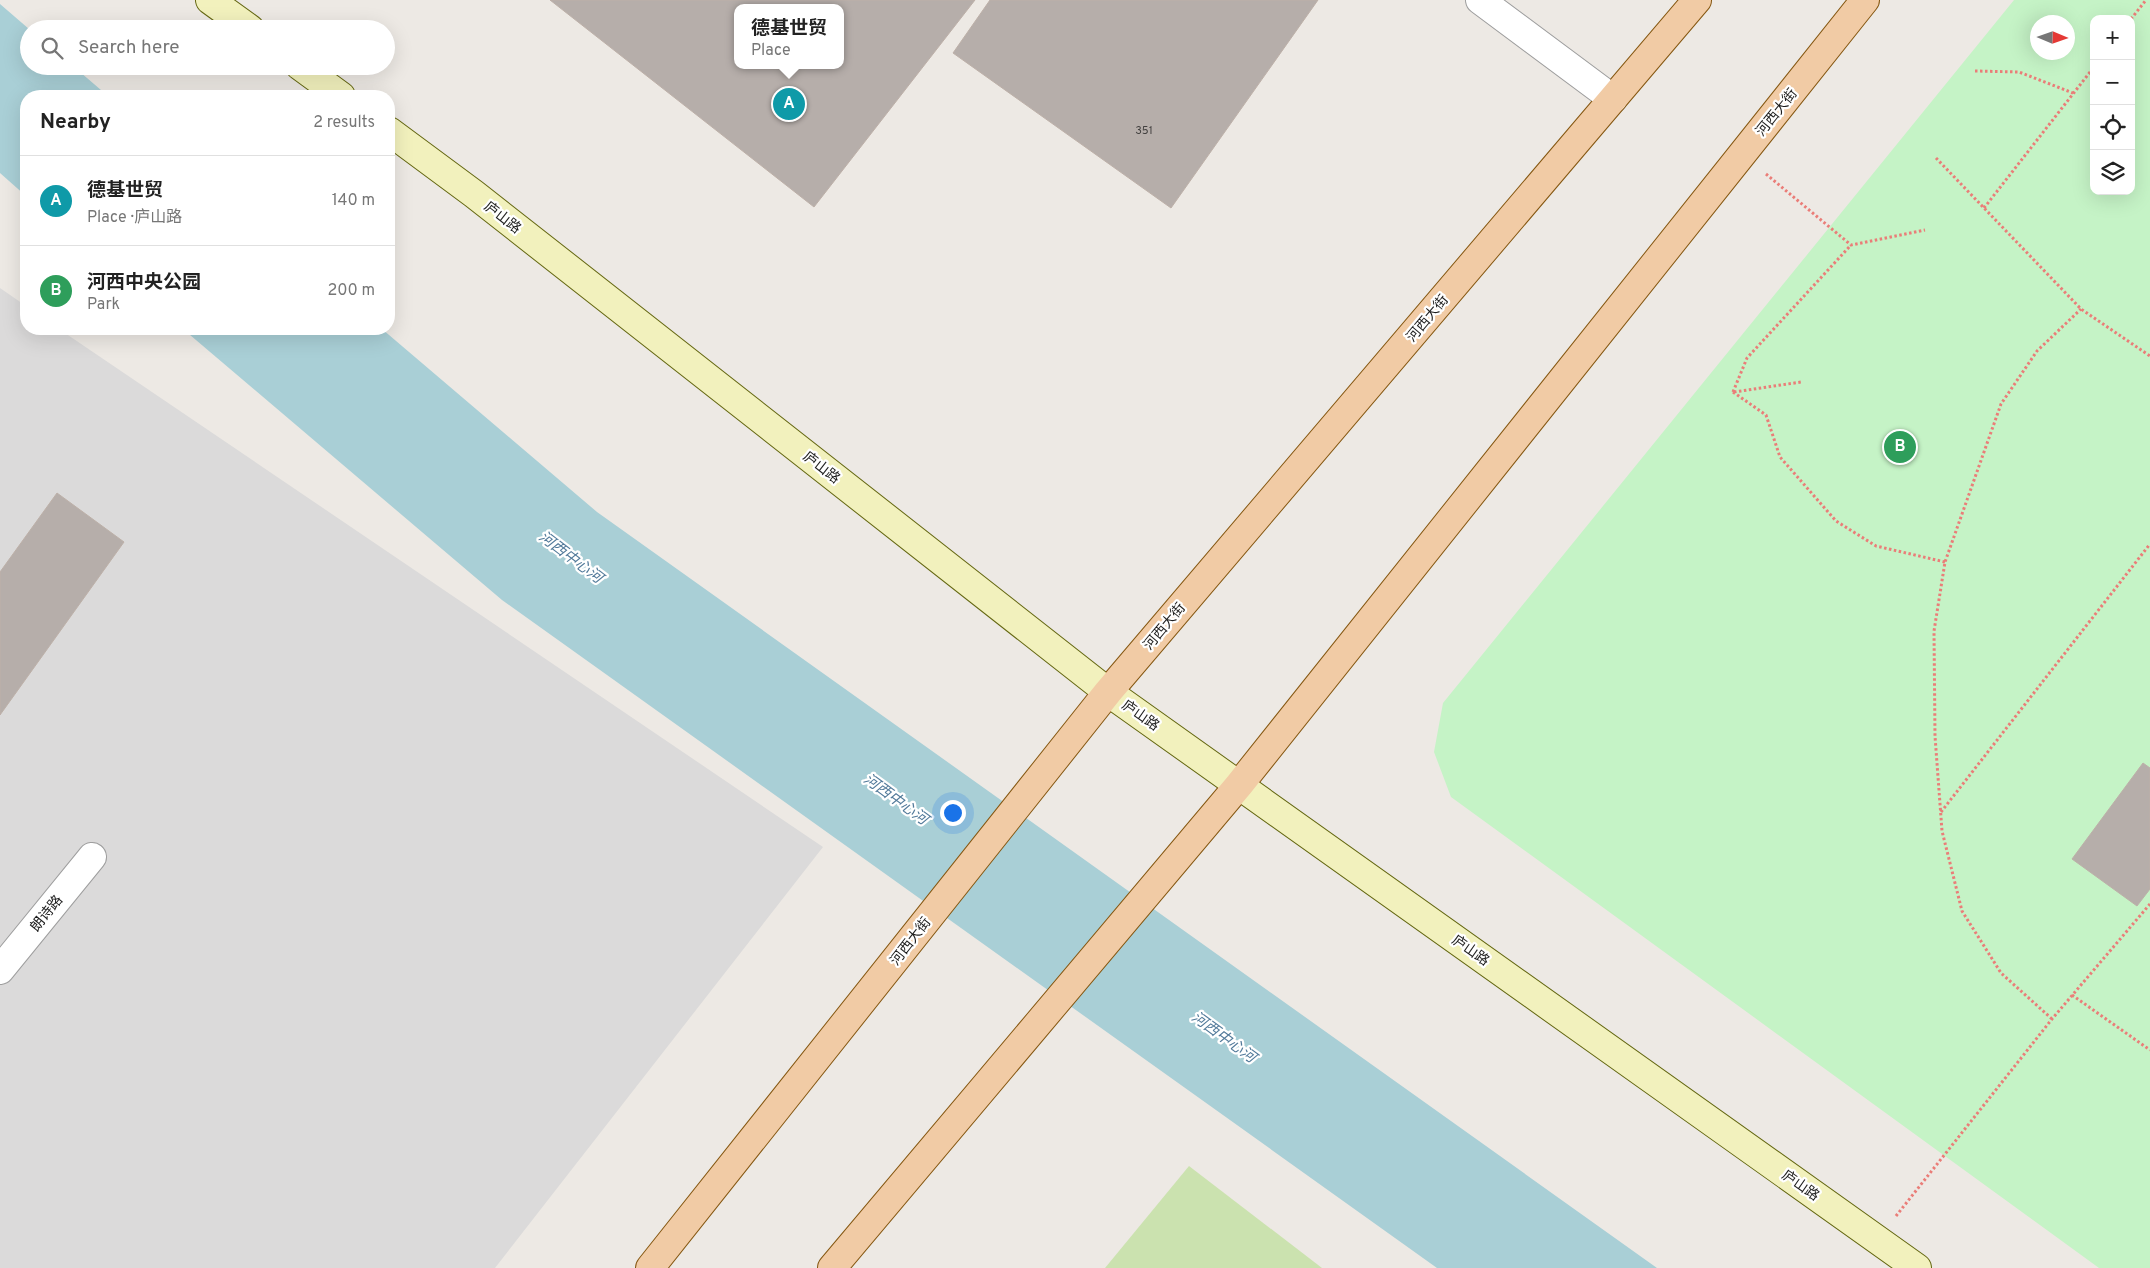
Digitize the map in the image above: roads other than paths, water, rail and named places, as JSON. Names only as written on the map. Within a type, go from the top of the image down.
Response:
[{"type":"main road","points":[[210,0],[238,20]]},
{"type":"main road","name":"河西大街","points":[[650,1268],[1108,692],[1697,0]]},
{"type":"main road","name":"河西大街","points":[[832,1268],[1239,784],[1865,0]]},
{"type":"main road","points":[[312,75],[333,90]]},
{"type":"main road","name":"庐山路","points":[[395,135],[474,194],[1108,692],[1917,1268]]},
{"type":"street","points":[[1480,0],[1613,99]]},
{"type":"street","name":"朗诗路","points":[[0,970],[92,857]]},
{"type":"water","points":[[0,4],[20,21],[20,75],[84,75],[101,90],[20,90],[20,191],[0,173]]},
{"type":"water","name":"河西中心河","points":[[190,335],[389,335],[597,512],[1657,1268],[1437,1268],[502,600]]},
{"type":"place","name":"德基世贸","points":[[789,104]]},
{"type":"place","name":"河西中央公园","points":[[1900,447]]}]
